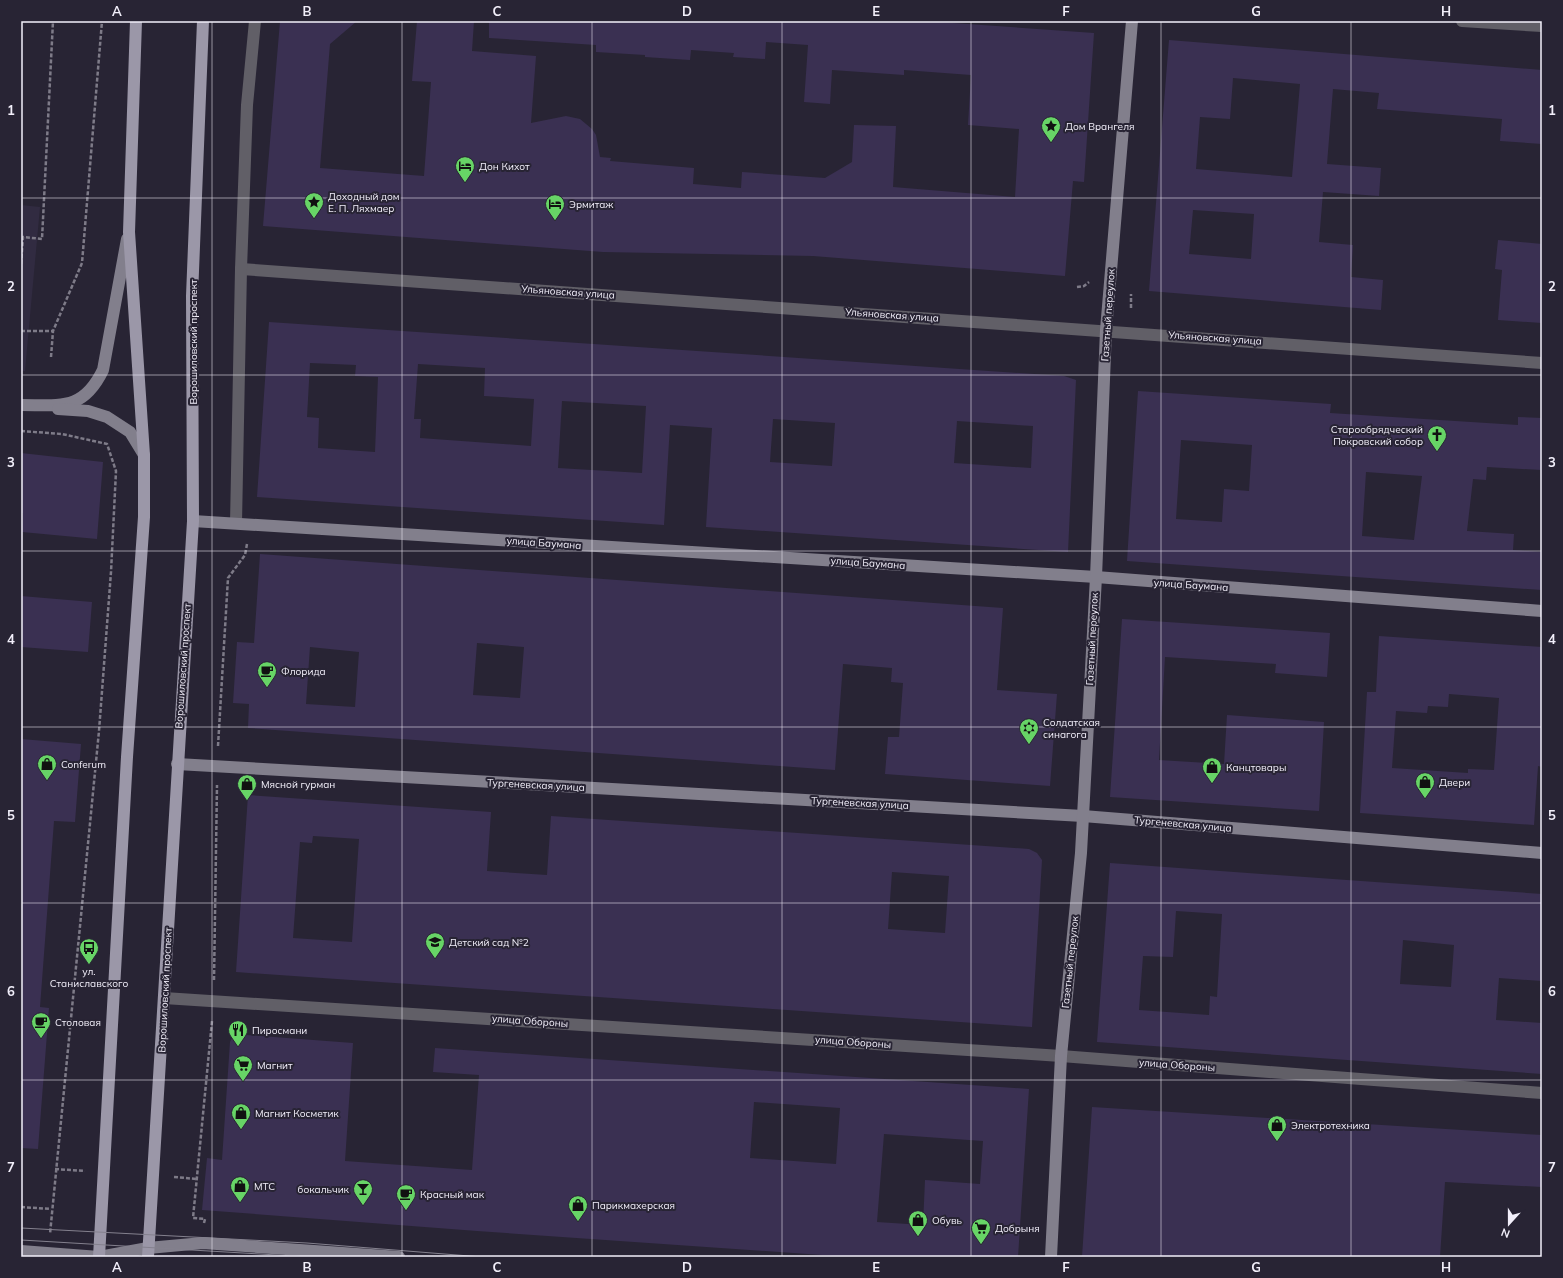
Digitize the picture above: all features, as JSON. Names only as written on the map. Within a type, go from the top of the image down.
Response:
[{"type":"main road","points":[[99,1257],[126,773],[144,518],[144,455],[128,232],[136,21]]},
{"type":"main road","name":"Ворошиловский проспект","points":[[148,1253],[193,521],[192,296],[203,21]]},
{"type":"street","points":[[236,523],[241,269],[247,105],[256,21]]},
{"type":"street","name":"Газетный переулок","points":[[1051,1257],[1061,1056],[1083,816],[1096,578],[1106,330],[1132,21]]},
{"type":"street","points":[[1462,21],[1542,26]]},
{"type":"street","points":[[21,405],[66,405],[83,397],[96,386],[103,370],[128,232]]},
{"type":"street","name":"Ульяновская улица","points":[[241,269],[1106,330],[1542,363]]},
{"type":"street","points":[[21,405],[88,411],[107,417],[130,432],[144,455]]},
{"type":"street","name":"улица Баумана","points":[[193,521],[1096,578],[1542,612]]},
{"type":"street","name":"Тургеневская улица","points":[[177,764],[1083,816],[1542,853]]},
{"type":"street","name":"улица Обороны","points":[[164,998],[1061,1056],[1542,1093]]},
{"type":"street","points":[[21,1251],[99,1257],[148,1253],[203,1243],[399,1257]]},
{"type":"path","points":[[21,264],[23,237],[42,239],[53,21]]},
{"type":"path","points":[[51,357],[53,331],[82,263],[102,21]]},
{"type":"path","points":[[1077,287],[1084,286],[1089,282]]},
{"type":"path","points":[[21,331],[53,331]]},
{"type":"path","points":[[21,431],[62,434],[107,444],[116,471],[111,572],[98,730],[51,1209],[49,1253]]},
{"type":"path","points":[[203,1243],[205,1219],[193,1218],[213,1001],[217,767],[228,578],[245,555],[250,524]]},
{"type":"path","points":[[21,1207],[51,1209]]},
{"type":"shaded area","points":[[21,205],[40,207],[25,371],[21,371]]},
{"type":"building","points":[[280,21],[357,21],[330,44],[320,168],[424,176],[431,82],[412,81],[417,21],[474,21],[472,51],[536,56],[531,123],[566,116],[580,119],[592,129],[596,135],[600,157],[611,158],[610,161],[694,168],[693,184],[741,188],[742,172],[825,178],[852,162],[854,125],[896,126],[893,187],[1015,197],[1019,129],[968,125],[971,75],[904,70],[904,75],[832,70],[830,104],[804,102],[808,45],[766,42],[765,59],[733,57],[734,53],[691,50],[690,60],[645,57],[645,55],[596,52],[596,45],[489,38],[489,21],[925,21],[1094,33],[1084,182],[1073,181],[1065,276],[813,256],[603,252],[263,226]]},
{"type":"building","points":[[1169,40],[1542,70],[1542,144],[1500,141],[1502,119],[1377,109],[1379,93],[1333,89],[1327,164],[1381,168],[1379,196],[1323,192],[1319,242],[1353,245],[1351,277],[1383,280],[1381,310],[1149,291]],"holes":[[[1233,78],[1300,84],[1292,177],[1196,169],[1200,117],[1230,119]],[[1193,210],[1254,214],[1251,259],[1189,254]]]},
{"type":"building","points":[[1498,240],[1542,244],[1542,323],[1498,320],[1502,270],[1495,269]]},
{"type":"building","points":[[269,322],[1064,376],[1076,380],[1068,552],[706,527],[712,428],[670,425],[664,525],[257,497]],"holes":[[[310,363],[356,365],[355,376],[378,377],[375,452],[318,448],[319,418],[307,417]],[[418,364],[485,368],[484,396],[534,399],[531,446],[420,438],[421,419],[414,419]],[[562,401],[646,406],[642,473],[558,468]],[[773,419],[835,423],[832,466],[770,462]],[[957,421],[1033,426],[1031,468],[954,463]]]},
{"type":"building","points":[[1138,391],[1331,404],[1330,413],[1518,425],[1518,417],[1542,418],[1542,470],[1487,467],[1486,480],[1473,479],[1467,531],[1514,534],[1513,550],[1542,552],[1542,590],[1127,561]],"holes":[[[1181,440],[1252,445],[1249,491],[1224,489],[1222,522],[1176,519]],[[1366,472],[1422,476],[1414,540],[1362,536]]]},
{"type":"building","points":[[21,453],[103,462],[97,539],[22,532],[23,513],[21,513]]},
{"type":"building","points":[[260,554],[1003,608],[997,690],[1057,694],[1050,786],[885,774],[888,737],[899,737],[903,683],[891,682],[892,668],[843,664],[835,770],[248,728],[249,704],[233,703],[237,642],[254,643]],"holes":[[[477,643],[524,647],[520,698],[473,695]],[[310,647],[359,652],[355,707],[306,704]]]},
{"type":"building","points":[[21,596],[92,602],[88,652],[21,647]]},
{"type":"building","points":[[1122,619],[1330,633],[1327,677],[1275,673],[1276,664],[1165,657],[1159,760],[1224,764],[1227,715],[1324,722],[1319,811],[1110,797]]},
{"type":"building","points":[[1379,636],[1542,647],[1542,767],[1538,766],[1534,825],[1360,813],[1367,692],[1376,692]],"holes":[[[1449,694],[1499,698],[1494,770],[1468,769],[1468,773],[1392,768],[1396,711],[1427,713],[1428,706],[1448,707]]]},
{"type":"building","points":[[21,739],[81,744],[75,822],[54,821],[40,1007],[49,1008],[38,1149],[21,1148]]},
{"type":"building","points":[[248,795],[491,812],[487,871],[547,875],[551,816],[1029,849],[1037,853],[1042,860],[1032,1027],[236,972]],"holes":[[[313,836],[359,839],[352,942],[293,938],[300,842],[312,843]],[[892,872],[949,876],[945,933],[888,929]]]},
{"type":"building","points":[[1110,863],[1542,894],[1542,981],[1499,978],[1496,1020],[1542,1023],[1542,1074],[1097,1042]],"holes":[[[1176,911],[1222,914],[1217,997],[1210,996],[1209,1015],[1139,1010],[1143,956],[1173,957]],[[1403,940],[1454,945],[1451,987],[1400,984]]]},
{"type":"building","points":[[234,1034],[353,1043],[345,1161],[472,1170],[479,1075],[433,1072],[435,1048],[1029,1089],[1018,1257],[850,1257],[202,1210],[207,1158],[222,1160],[230,1042]],"holes":[[[754,1102],[840,1108],[836,1164],[750,1158]],[[884,1134],[983,1141],[980,1184],[925,1180],[923,1225],[877,1222]]]},
{"type":"building","points":[[1092,1107],[1542,1135],[1542,1187],[1445,1182],[1440,1257],[1082,1257]]},
{"type":"tram line","points":[[21,1228],[307,1243],[482,1257]]},
{"type":"tram line","points":[[21,1240],[311,1257]]},
{"type":"place","name":"Дом Врангеля","points":[[1051,143]]},
{"type":"place","name":"Дон Кихот","points":[[465,183]]},
{"type":"place","name":"Доходный дом Е. П. Ляхмаер","points":[[314,219]]},
{"type":"place","name":"Эрмитаж","points":[[555,221]]},
{"type":"place","name":"Старообрядческий Покровский собор","points":[[1437,452]]},
{"type":"place","name":"Флорида","points":[[267,688]]},
{"type":"place","name":"Солдатская синагога","points":[[1029,745]]},
{"type":"place","name":"Conferum","points":[[47,781]]},
{"type":"place","name":"Канцтовары","points":[[1212,784]]},
{"type":"place","name":"Двери","points":[[1425,799]]},
{"type":"place","name":"Мясной гурман","points":[[247,801]]},
{"type":"place","name":"Детский сад №2","points":[[435,959]]},
{"type":"place","name":"ул. Станиславского","points":[[89,965]]},
{"type":"place","name":"Столовая","points":[[41,1039]]},
{"type":"place","name":"Пиросмани","points":[[238,1047]]},
{"type":"place","name":"Магнит","points":[[243,1082]]},
{"type":"place","name":"Магнит Косметик","points":[[241,1130]]},
{"type":"place","name":"Электротехника","points":[[1277,1142]]},
{"type":"place","name":"МТС","points":[[240,1203]]},
{"type":"place","name":"бокальчик","points":[[363,1206]]},
{"type":"place","name":"Красный мак","points":[[406,1211]]},
{"type":"place","name":"Парикмахерская","points":[[578,1222]]},
{"type":"place","name":"Обувь","points":[[918,1237]]},
{"type":"place","name":"Добрыня","points":[[981,1245]]}]
